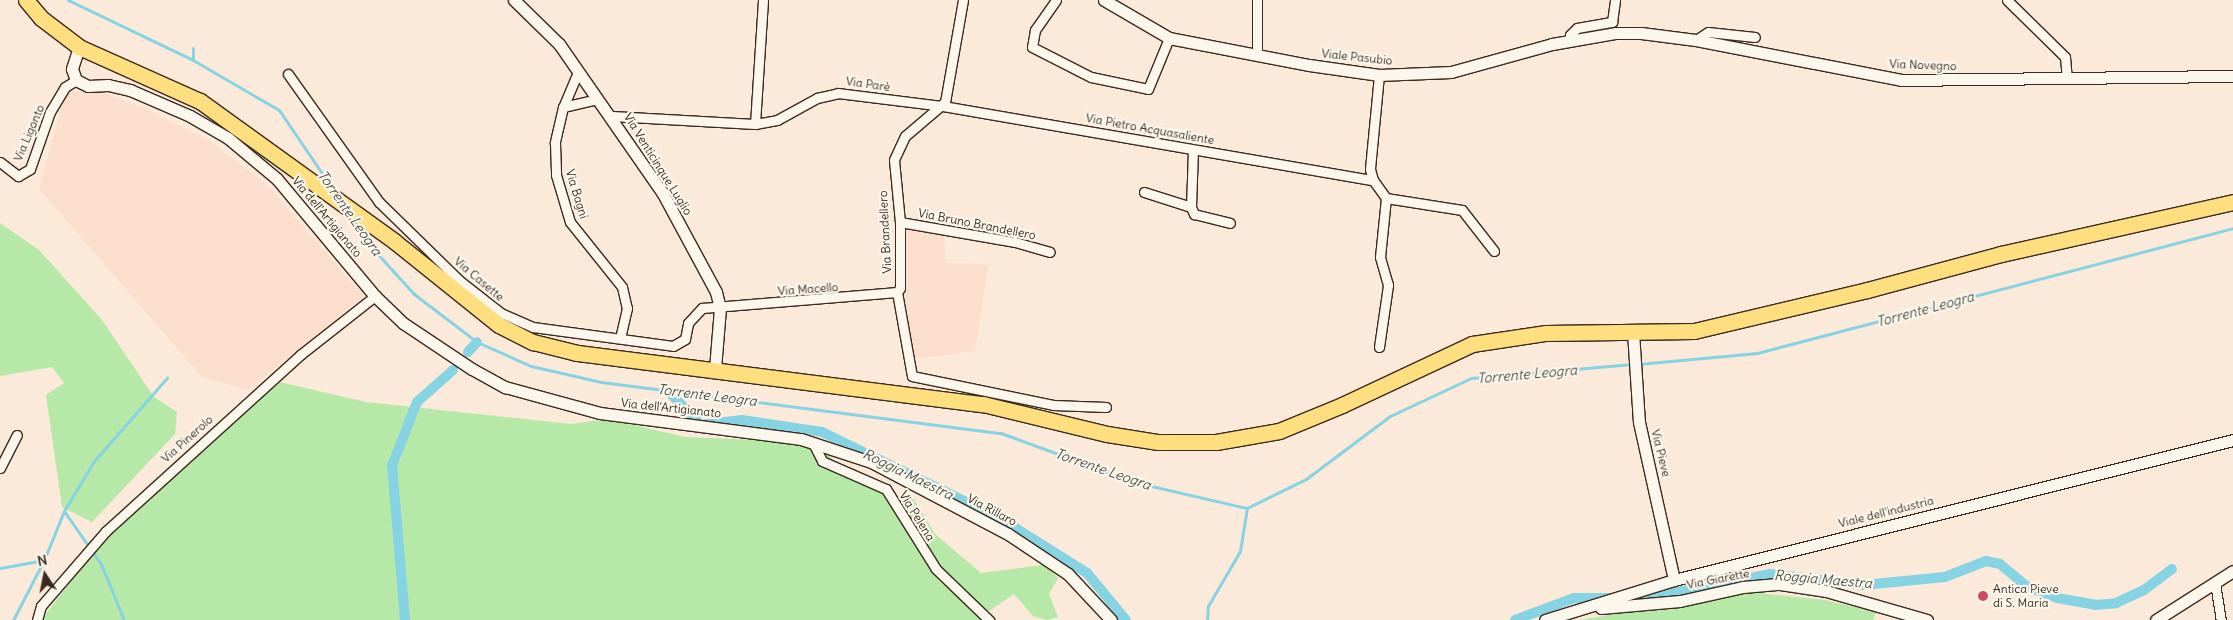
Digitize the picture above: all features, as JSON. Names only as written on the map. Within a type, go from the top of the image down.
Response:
[{"type":"main road","points":[[26,0],[52,28],[78,48],[200,101],[394,241],[499,325],[533,342],[577,353],[982,404],[1107,434],[1158,442],[1216,442],[1279,431],[1342,405],[1472,344],[1546,333],[1694,331],[1866,290],[2001,254],[2233,202]]},
{"type":"street","name":"Via Venticinque Luglio","points":[[514,0],[559,44],[612,116],[662,192],[716,292],[720,308],[715,369]]},
{"type":"street","points":[[756,124],[763,0]]},
{"type":"street","points":[[943,106],[948,95],[963,0]]},
{"type":"street","points":[[1056,0],[1035,30],[1032,47],[1091,77],[1148,90],[1169,38]]},
{"type":"street","name":"Viale Pasubio","points":[[1104,0],[1169,38],[1379,75],[1451,72],[1570,41],[1616,33]]},
{"type":"street","points":[[1257,0],[1257,54]]},
{"type":"street","points":[[1570,41],[1570,35],[1577,28],[1612,22],[1615,0]]},
{"type":"street","points":[[2007,0],[2065,57],[2067,78]]},
{"type":"street","points":[[1696,40],[1708,32],[1755,37]]},
{"type":"street","name":"Via Novegno","points":[[1616,33],[1696,40],[1900,80],[2233,76]]},
{"type":"street","points":[[76,80],[72,69],[78,48]]},
{"type":"street","name":"Via Bagni","points":[[578,72],[563,107],[556,143],[556,175],[570,222],[622,286],[627,308],[620,338]]},
{"type":"street","name":"Via Casette","points":[[288,74],[379,202],[460,281],[501,313],[533,327],[566,334],[620,338],[673,346],[685,339],[694,314],[702,308],[720,308]]},
{"type":"street","points":[[1379,75],[1370,169],[1373,180],[1386,198],[1380,257],[1388,285],[1380,347]]},
{"type":"street","name":"Via Ligonto","points":[[0,162],[18,176],[30,169],[50,112],[65,87],[76,80]]},
{"type":"street","name":"Via dell'Artigianato","points":[[76,80],[88,86],[108,85],[130,90],[190,116],[228,138],[277,179],[375,296],[434,346],[505,386],[600,413],[675,424],[754,431]]},
{"type":"street","name":"Via Parè","points":[[612,116],[756,124],[777,120],[817,98],[838,93],[923,105]]},
{"type":"street","points":[[563,107],[598,99]]},
{"type":"street","name":"Via Pietro Acquasaliente","points":[[923,105],[943,106],[1373,180]]},
{"type":"street","name":"Via Brandellero","points":[[943,106],[905,136],[896,151],[894,172],[900,222],[900,288],[897,292],[912,376],[1053,405],[1106,408]]},
{"type":"street","points":[[1193,150],[1192,207],[1194,214],[1230,223]]},
{"type":"street","points":[[1144,192],[1192,207]]},
{"type":"street","points":[[1386,198],[1462,210],[1494,251]]},
{"type":"street","name":"Via Bruno Brandellero","points":[[900,222],[1015,242],[1050,252]]},
{"type":"street","name":"Via Macello","points":[[720,308],[897,292]]},
{"type":"street","name":"Via Pinerolo","points":[[37,620],[41,606],[90,549],[159,481],[300,354],[375,296]]},
{"type":"street","name":"Via Pieve","points":[[1633,332],[1636,398],[1674,580]]},
{"type":"street","name":"Via Rillaro","points":[[754,431],[813,443],[871,462],[1008,534],[1068,574],[1111,620]]},
{"type":"street","points":[[0,468],[17,435]]},
{"type":"street","name":"Viale dell'industria","points":[[1546,620],[1674,580],[2233,440]]},
{"type":"street","name":"Via Pelena","points":[[813,443],[822,461],[886,489],[936,569],[989,620]]},
{"type":"street","points":[[2156,620],[2233,571]]},
{"type":"street","points":[[2215,583],[2221,620]]},
{"type":"street","name":"Via Giarette","points":[[1570,612],[1680,601],[1743,587],[1780,584],[1826,591],[1927,620]]},
{"type":"shaded area","points":[[66,90],[108,94],[146,109],[210,141],[266,184],[364,296],[248,390],[202,377],[39,189]]},
{"type":"shaded area","points":[[906,227],[944,232],[945,263],[992,264],[988,266],[975,351],[914,359],[911,345],[903,343],[901,255],[906,248]]},
{"type":"green space","points":[[0,223],[39,250],[102,320],[154,397],[177,412],[175,434],[92,522],[62,507],[46,395],[64,383],[52,367],[0,376]]},
{"type":"green space","points":[[275,381],[366,402],[571,424],[608,419],[685,437],[783,441],[828,451],[840,474],[889,494],[939,581],[987,620],[41,620],[103,540]]},
{"type":"green space","points":[[898,498],[913,498],[935,534],[981,573],[1042,565],[1051,571],[1058,578],[1049,594],[1058,617],[1047,620],[1033,616],[1014,594],[989,611],[948,583]]},
{"type":"green space","points":[[1749,592],[1825,600],[1876,612],[1873,620],[1579,620]]},
{"type":"waterway","name":"Torrente Leogra","points":[[68,0],[193,60],[279,110],[332,188]]},
{"type":"waterway","points":[[193,48],[193,60]]},
{"type":"waterway","name":"Torrente Leogra","points":[[353,220],[374,250],[414,294],[477,342],[531,366],[601,382],[1001,433],[1134,482],[1247,508],[1306,479],[1390,416],[1471,378],[1632,364]]},
{"type":"waterway","name":"Torrente Leogra","points":[[1638,364],[1757,353],[2233,228]]},
{"type":"waterway","points":[[468,352],[477,342]]},
{"type":"waterway","points":[[405,620],[392,466],[417,402],[453,370]]},
{"type":"waterway","points":[[13,620],[44,560],[64,511],[94,461],[167,378]]},
{"type":"waterway","name":"Roggia Maestra","points":[[668,391],[701,425],[742,420],[822,432],[1001,519],[1087,573],[1126,620]]},
{"type":"waterway","points":[[1207,620],[1208,606],[1240,551],[1247,508]]},
{"type":"waterway","points":[[64,511],[101,564],[124,620]]},
{"type":"waterway","points":[[0,568],[44,560]]},
{"type":"waterway","name":"Roggia Maestra","points":[[1515,620],[1574,598],[1647,598],[1770,574],[1864,585],[1945,577],[1986,561],[2000,564],[2026,586],[2057,598],[2095,605],[2116,603],[2144,590],[2172,569]]},
{"type":"place","name":"Antica Pieve di S. Maria","points":[[1983,596]]}]
